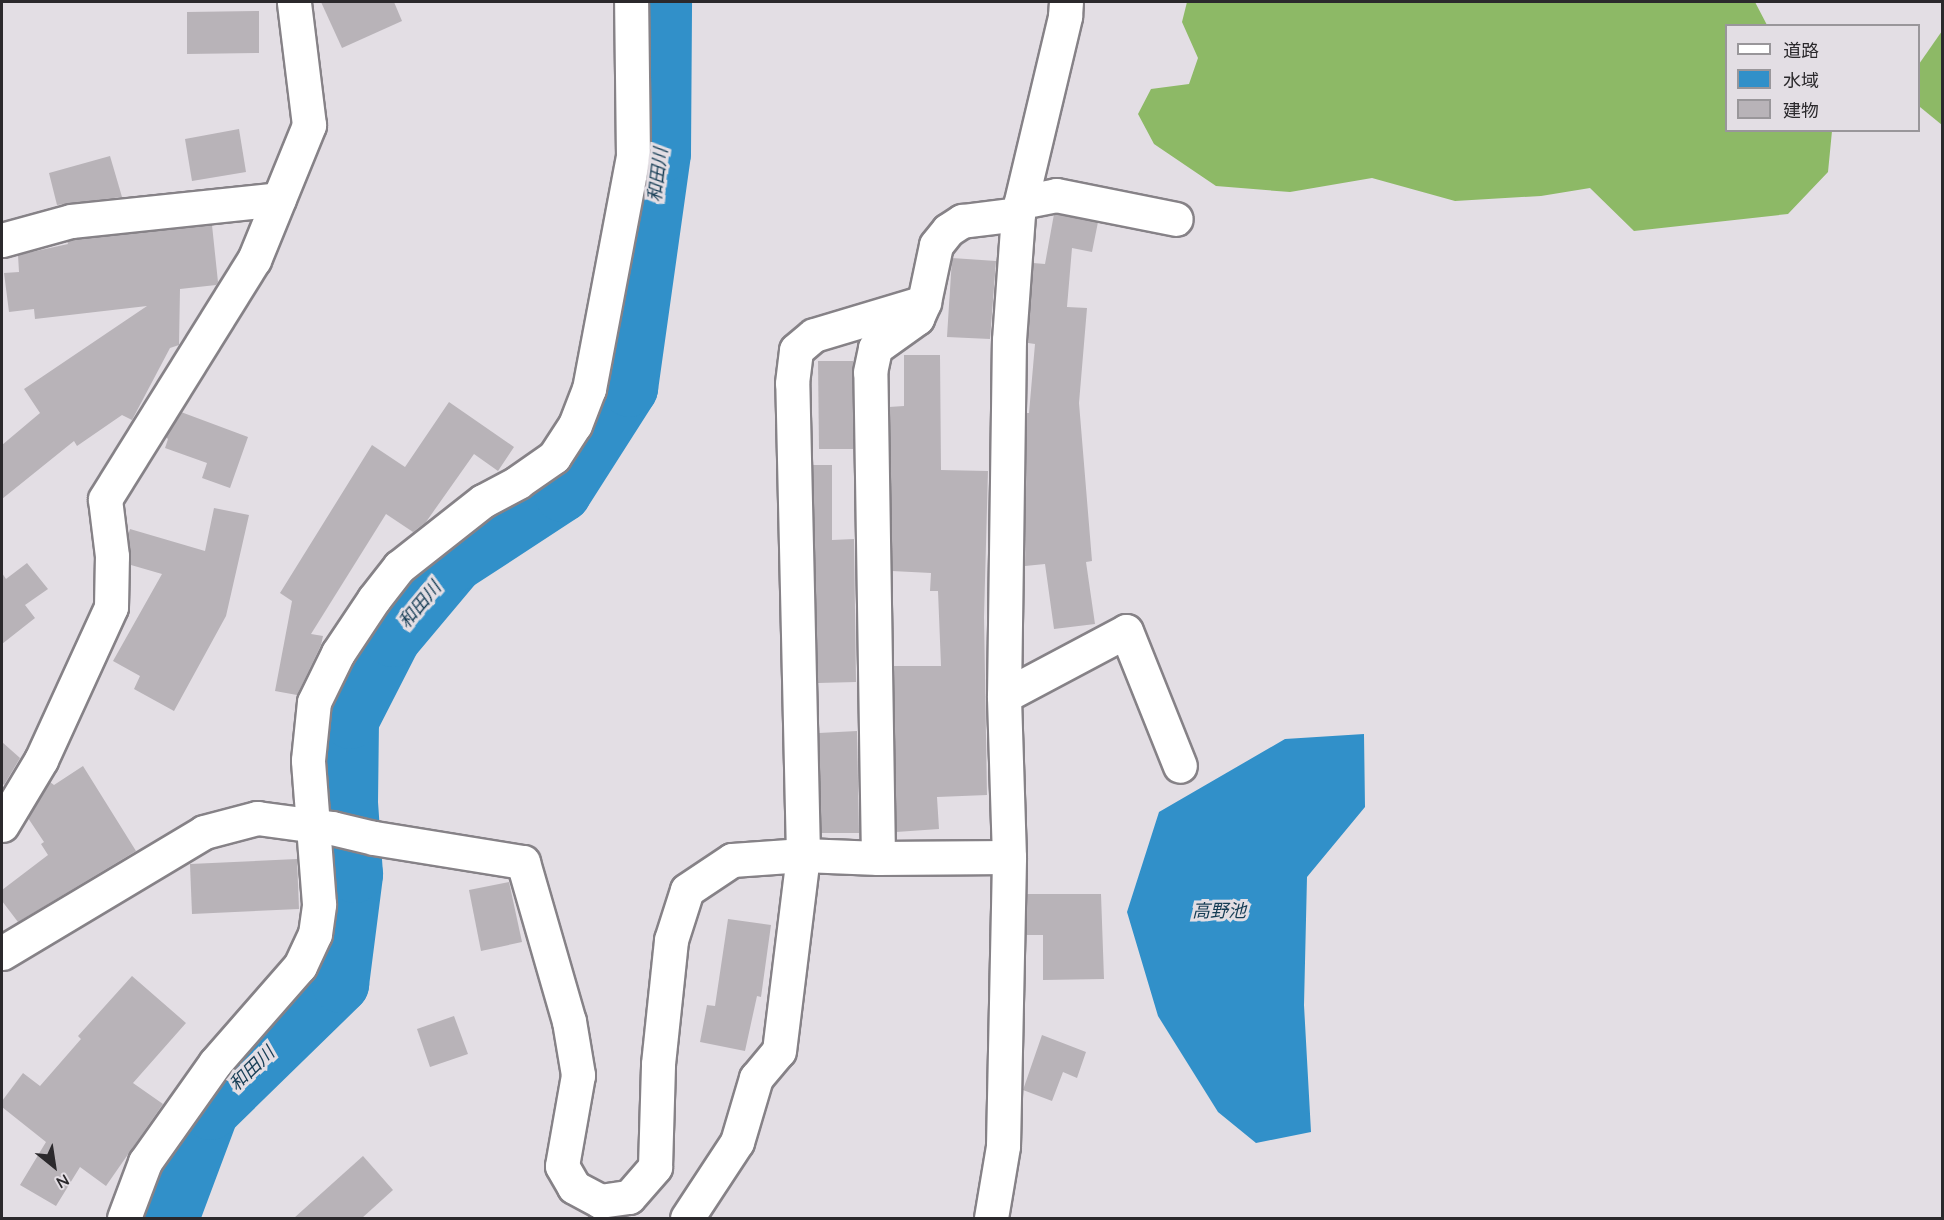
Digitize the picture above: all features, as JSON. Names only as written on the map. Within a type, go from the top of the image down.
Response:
[{"type":"street","points":[[2,825],[41,760],[111,607],[112,556],[105,500],[254,260],[309,125],[294,2]]},
{"type":"street","points":[[123,1218],[145,1162],[215,1064],[300,966],[315,934],[323,827],[308,760],[314,702],[338,654],[374,599],[399,567],[483,501],[518,482],[554,457],[574,425],[589,388],[633,157],[631,2]]},
{"type":"street","points":[[991,1218],[1003,1146],[1009,857],[1004,696],[1009,340],[1020,208],[1065,16],[1066,2]]},
{"type":"street","points":[[878,858],[870,372],[875,348],[917,318],[924,302],[936,245],[948,230],[962,221],[1020,208],[1056,195],[1176,219]]},
{"type":"street","points":[[2,240],[71,221],[279,199]]},
{"type":"street","points":[[687,1218],[737,1142],[756,1078],[779,1052],[803,855],[792,382],[796,350],[814,335],[924,302]]},
{"type":"street","points":[[1004,696],[1126,631],[1180,766]]},
{"type":"street","points":[[2,953],[204,832],[257,819],[323,827],[374,838],[523,862],[569,1021],[578,1075],[562,1166],[574,1187],[600,1201],[629,1197],[655,1167],[658,1064],[671,940],[687,890],[732,860],[803,855],[878,858],[1009,857]]},
{"type":"green space","points":[[1187,2],[1755,2],[1766,24],[1725,24],[1725,132],[1832,132],[1828,172],[1788,214],[1634,231],[1590,188],[1541,196],[1455,201],[1372,178],[1290,192],[1216,186],[1154,144],[1138,114],[1151,89],[1189,84],[1198,58],[1182,22]]},
{"type":"green space","points":[[1942,31],[1942,125],[1920,107],[1920,63]]},
{"type":"water","name":"高野池","points":[[1364,734],[1365,807],[1307,877],[1304,1005],[1311,1132],[1256,1143],[1218,1112],[1158,1016],[1127,912],[1159,812],[1285,739]]},
{"type":"building","points":[[321,2],[394,2],[402,21],[342,48]]},
{"type":"building","points":[[259,11],[259,53],[187,54],[187,12]]},
{"type":"building","points":[[239,129],[246,172],[192,181],[185,139]]},
{"type":"building","points":[[110,156],[122,197],[57,205],[49,173]]},
{"type":"building","points":[[1054,214],[1098,222],[1092,252],[1072,248],[1067,307],[1087,308],[1079,403],[1092,561],[1086,562],[1095,624],[1054,629],[1045,564],[1025,566],[1027,413],[1029,413],[1035,344],[1028,343],[1033,263],[1045,264]]},
{"type":"building","points":[[212,225],[218,282],[216,285],[180,289],[179,345],[170,348],[132,420],[122,415],[77,446],[74,441],[2,499],[2,445],[40,413],[24,389],[147,306],[35,319],[34,309],[9,312],[4,273],[19,272],[18,255],[68,244],[67,241],[75,239]]},
{"type":"building","points":[[952,258],[996,261],[990,339],[947,337]]},
{"type":"building","points":[[904,355],[940,355],[941,470],[988,471],[984,617],[987,795],[937,797],[939,829],[896,832],[894,666],[941,666],[938,591],[930,591],[931,573],[892,571],[889,407],[904,406]]},
{"type":"building","points":[[818,361],[853,361],[853,449],[819,449]]},
{"type":"building","points":[[449,402],[514,447],[498,471],[474,454],[426,522],[413,532],[386,514],[311,634],[323,636],[321,645],[297,695],[275,691],[292,601],[280,593],[372,445],[405,467]]},
{"type":"building","points":[[181,412],[248,437],[230,488],[202,478],[207,463],[165,448],[168,439],[166,437]]},
{"type":"building","points":[[813,465],[832,465],[832,540],[854,539],[856,682],[818,683]]},
{"type":"building","points":[[214,508],[249,515],[226,616],[174,711],[134,689],[140,676],[113,661],[162,574],[131,565],[128,535],[130,529],[205,551]]},
{"type":"building","points":[[27,563],[48,589],[25,605],[35,618],[2,644],[2,573],[6,579]]},
{"type":"building","points":[[857,731],[859,833],[821,833],[819,733]]},
{"type":"building","points":[[2,742],[20,758],[4,785],[2,783]]},
{"type":"building","points":[[83,766],[136,851],[18,922],[2,901],[2,890],[48,855],[41,844],[44,842],[28,818],[50,782],[54,785]]},
{"type":"building","points":[[297,859],[299,909],[192,914],[190,864]]},
{"type":"building","points":[[509,882],[522,942],[481,951],[469,890]]},
{"type":"building","points":[[1027,894],[1101,894],[1104,979],[1043,980],[1043,935],[1026,935]]},
{"type":"building","points":[[728,919],[771,925],[761,997],[757,996],[745,1051],[700,1042],[707,1005],[715,1006]]},
{"type":"building","points":[[132,976],[186,1023],[133,1083],[163,1104],[106,1186],[80,1167],[56,1206],[20,1185],[46,1142],[2,1107],[2,1101],[23,1073],[40,1086],[81,1039],[78,1036]]},
{"type":"building","points":[[454,1016],[468,1054],[430,1067],[417,1029]]},
{"type":"building","points":[[1042,1035],[1086,1052],[1077,1078],[1063,1072],[1052,1101],[1023,1090]]},
{"type":"building","points":[[363,1156],[393,1190],[362,1218],[294,1218]]},
{"type":"waterway","name":"和田川","points":[[170,1218],[210,1111],[340,984],[354,874],[349,802],[350,720],[392,638],[455,563],[562,493],[629,388],[662,153],[663,2]]}]
